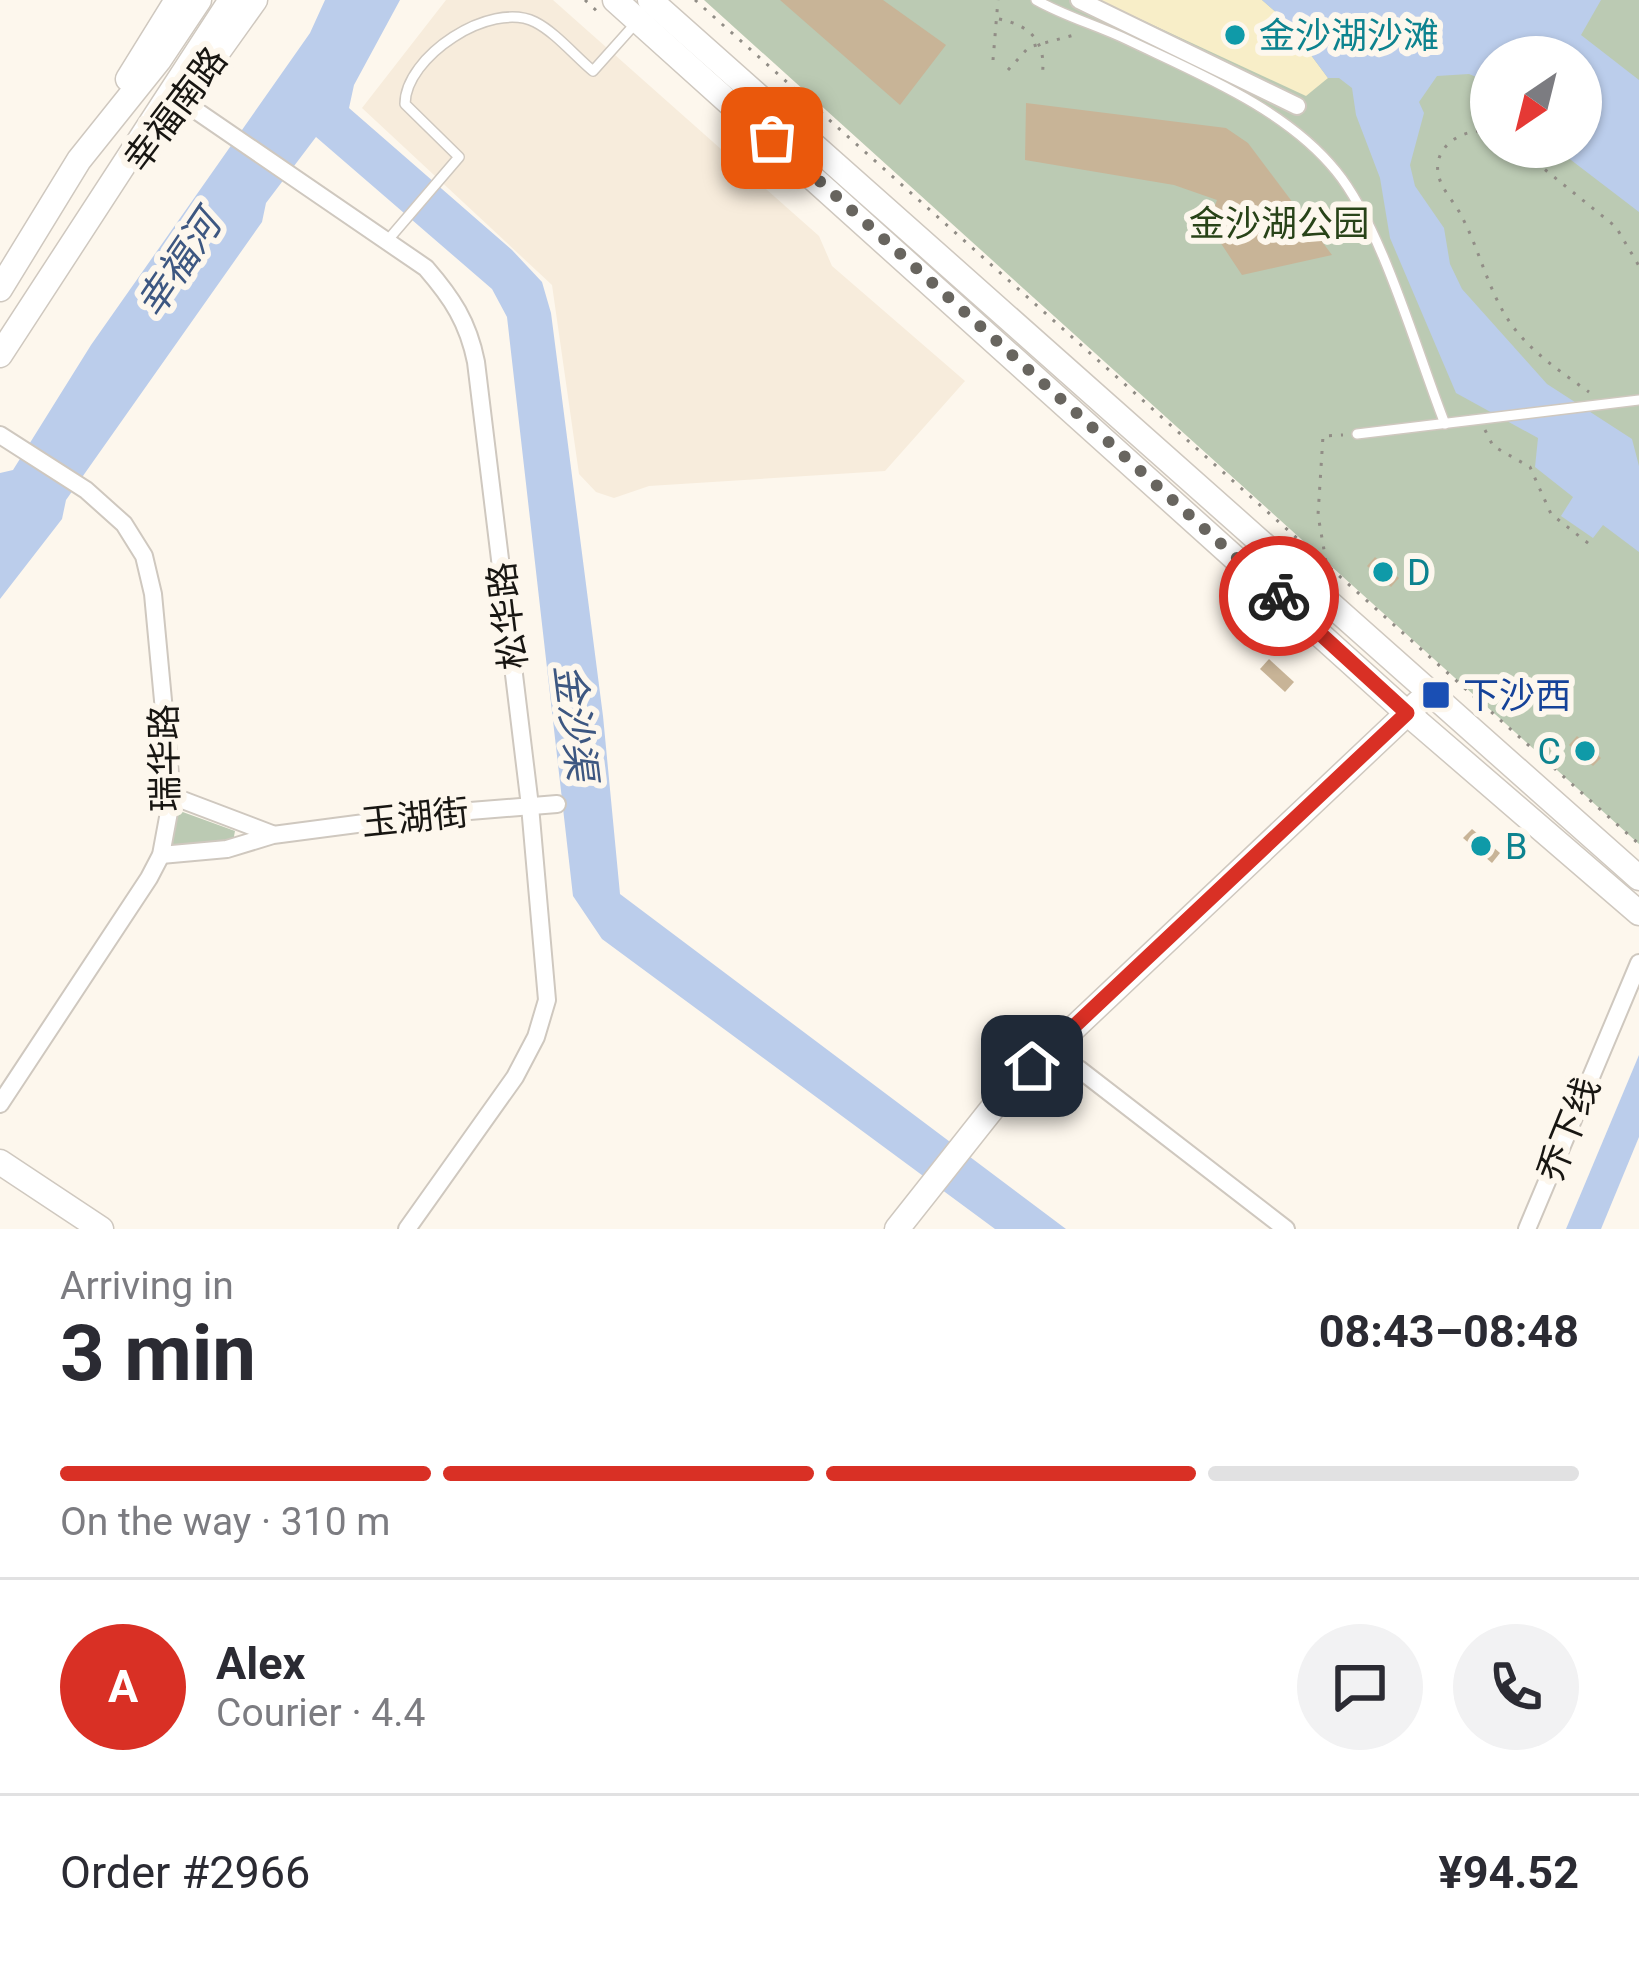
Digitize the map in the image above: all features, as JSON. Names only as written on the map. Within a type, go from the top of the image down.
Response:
[{"type":"main road","name":"幸福南路","points":[[0,289],[177,0]]},
{"type":"main road","name":"幸福南路","points":[[79,160],[159,61],[200,0]]},
{"type":"main road","name":"幸福南路","points":[[0,355],[231,0]]},
{"type":"main road","name":"幸福南路","points":[[91,215],[185,103],[255,0]]},
{"type":"main road","points":[[615,0],[644,10],[1639,878]]},
{"type":"main road","points":[[644,10],[1407,713],[1639,913]]},
{"type":"main road","points":[[897,1229],[1003,1095],[1427,694]]},
{"type":"main road","points":[[0,1162],[101,1229]]},
{"type":"street","points":[[1079,0],[1298,106]]},
{"type":"street","name":"松华路","points":[[185,103],[426,268],[454,300],[469,330],[530,806],[547,1000],[536,1037],[515,1076],[407,1229]]},
{"type":"street","name":"瑞华路","points":[[0,1104],[160,855],[172,796],[153,594],[144,556],[124,524],[86,490],[7,438]]},
{"type":"street","name":"玉湖街","points":[[172,796],[273,835]]},
{"type":"street","name":"玉湖街","points":[[160,855],[227,850],[273,835],[557,804]]},
{"type":"street","name":"乔下线","points":[[1526,1229],[1639,963]]},
{"type":"street","points":[[1079,1069],[1286,1229]]},
{"type":"lane","points":[[1036,0],[1077,22],[1127,39],[1230,92],[1315,148],[1340,175],[1359,208],[1445,424]]},
{"type":"lane","points":[[387,241],[459,157],[405,104],[405,88],[447,39],[478,25],[521,18],[536,22],[593,71],[644,10]]},
{"type":"lane","points":[[1357,434],[1639,400]]},
{"type":"path","points":[[695,0],[1639,844]]},
{"type":"path","points":[[993,60],[998,0]]},
{"type":"path","points":[[999,19],[1020,23],[1039,43],[1042,76]]},
{"type":"path","points":[[1009,70],[1019,56],[1039,43],[1082,34]]},
{"type":"path","points":[[1470,129],[1451,140],[1441,154],[1438,175],[1483,257],[1497,303],[1518,333],[1546,360],[1605,404]]},
{"type":"path","points":[[1544,168],[1603,214],[1631,248],[1639,266]]},
{"type":"path","points":[[1488,420],[1493,446],[1530,467],[1551,514],[1593,547]]},
{"type":"path","points":[[1331,606],[1318,515],[1322,436],[1357,434]]},
{"type":"shaded area","points":[[446,0],[553,0],[819,236],[832,266],[965,381],[885,471],[649,486],[614,498],[596,492],[579,474],[552,285],[362,108]]},
{"type":"green space","name":"金沙湖公园","points":[[704,0],[1639,0],[1639,844]]},
{"type":"green space","points":[[180,811],[235,831],[233,842],[177,847],[171,842]]},
{"type":"sand","name":"金沙湖沙滩","points":[[1099,0],[1262,0],[1285,20],[1328,78],[1306,96]]},
{"type":"water","points":[[325,0],[400,0],[354,85],[349,108],[512,250],[542,282],[551,313],[603,716],[620,894],[1066,1229],[995,1229],[602,939],[573,896],[507,317],[492,289],[316,137],[266,203],[262,222],[66,500],[62,519],[0,599],[0,473],[13,470],[91,345],[310,33]]},
{"type":"water","points":[[1262,0],[1601,0],[1582,36],[1470,36],[1470,74],[1437,76],[1419,102],[1424,113],[1410,165],[1415,186],[1444,228],[1450,264],[1462,289],[1547,384],[1632,439],[1639,466],[1639,552],[1603,525],[1593,538],[1561,516],[1573,497],[1535,467],[1538,438],[1456,393],[1390,238],[1380,178],[1356,115],[1352,88],[1339,78],[1328,78],[1285,20]]},
{"type":"water","points":[[1602,51],[1639,80],[1639,212],[1581,168],[1602,168]]},
{"type":"water","points":[[1639,1055],[1639,1137],[1601,1229],[1566,1229]]},
{"type":"building","points":[[780,0],[883,0],[946,45],[900,105]]},
{"type":"building","points":[[1026,103],[1226,128],[1248,143],[1332,255],[1242,275],[1208,224],[1217,200],[1174,185],[1025,160]]},
{"type":"building","name":"D","points":[[1375,557],[1399,578],[1391,587],[1367,566]]},
{"type":"building","points":[[1269,659],[1294,682],[1285,692],[1260,669]]},
{"type":"building","name":"C","points":[[1577,736],[1601,758],[1593,766],[1569,745]]},
{"type":"building","name":"B","points":[[1472,829],[1500,853],[1492,863],[1463,838]]},
{"type":"way so far","points":[[772,138],[1279,596]]},
{"type":"place","name":"金沙湖沙滩","points":[[1235,35]]},
{"type":"place","name":"D","points":[[1383,572]]},
{"type":"place","name":"下沙西","points":[[1436,695]]},
{"type":"place","name":"C","points":[[1585,751]]},
{"type":"place","name":"B","points":[[1481,846]]},
{"type":"route","points":[[1032,1066],[1407,713],[1279,596]]},
{"type":"water label","name":"幸福河","points":[[178,264]]},
{"type":"water label","name":"金沙渠","points":[[576,722]]}]
